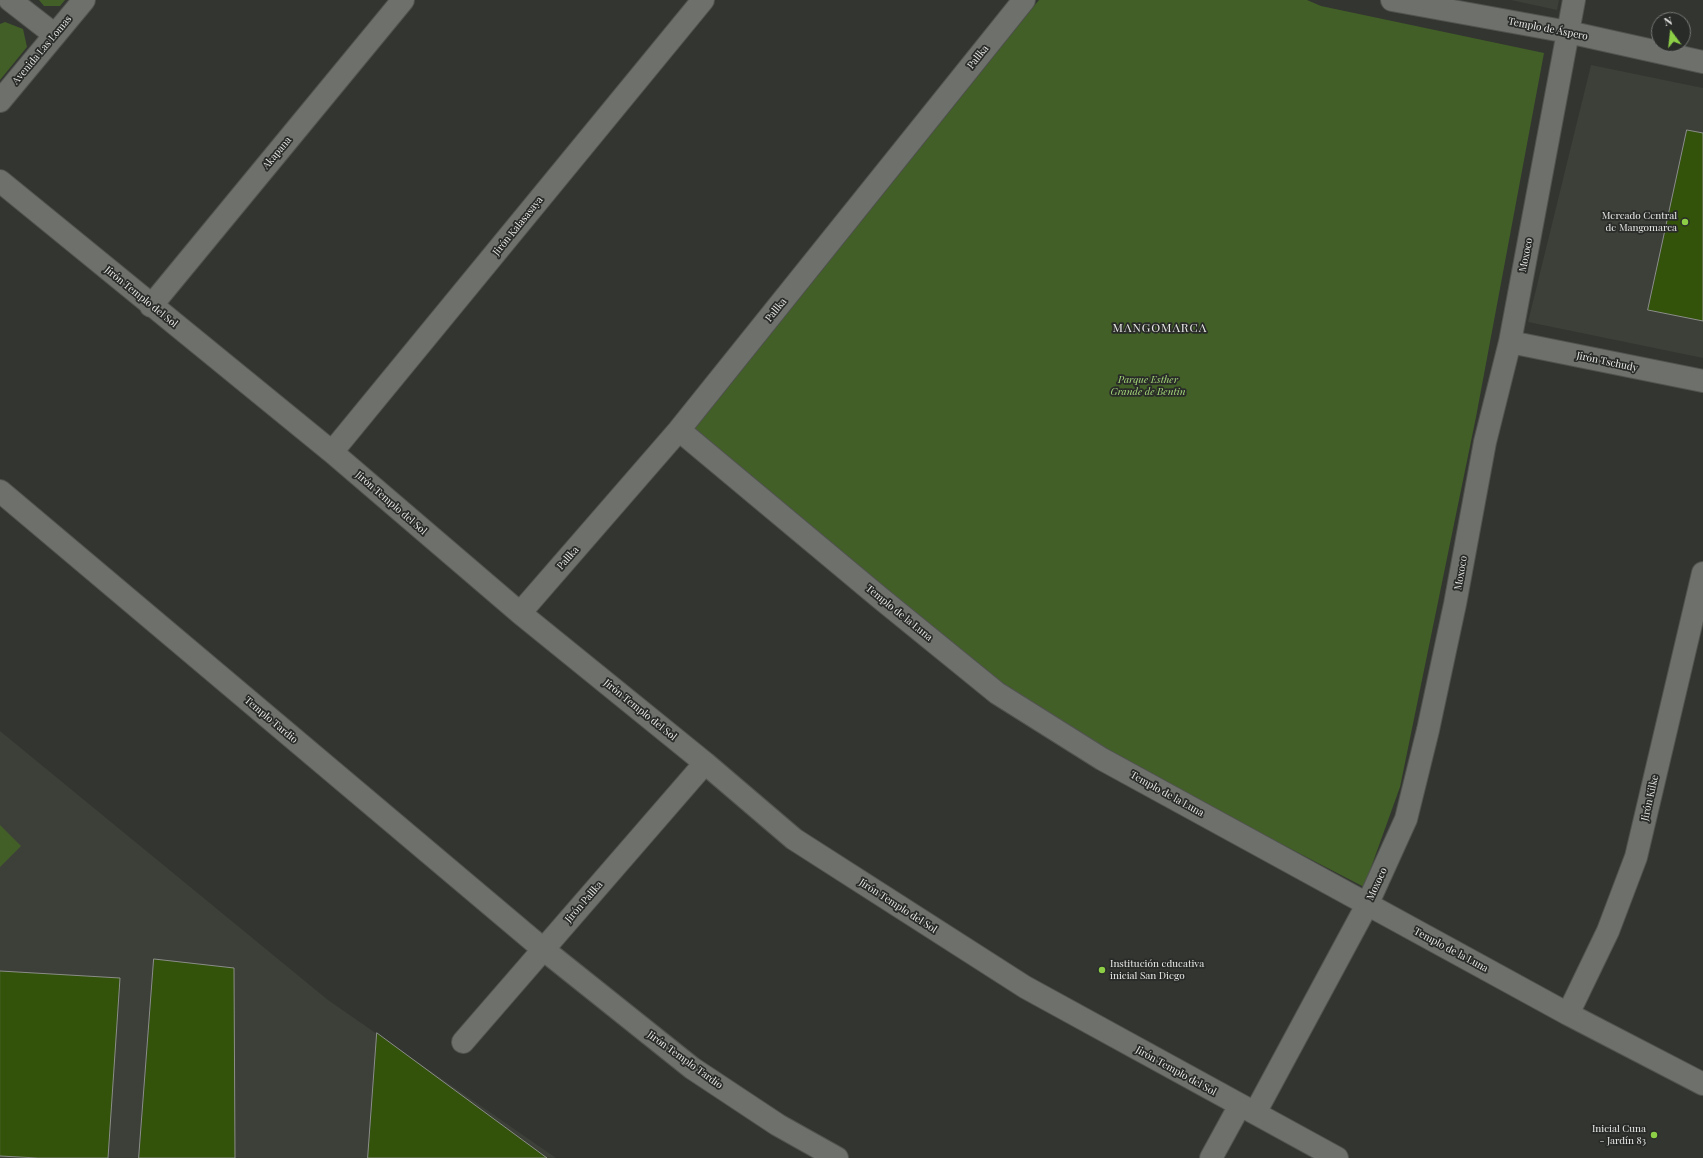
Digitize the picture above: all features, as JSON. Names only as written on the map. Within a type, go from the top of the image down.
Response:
[{"type":"street","points":[[0,6],[5,0]]},
{"type":"street","points":[[10,0],[55,35]]},
{"type":"street","name":"Avenida Las Lomas","points":[[0,101],[84,0]]},
{"type":"street","name":"Akapana","points":[[151,306],[403,0]]},
{"type":"street","name":"Jirón Kalasasaya","points":[[332,452],[704,0]]},
{"type":"street","name":"Pallka","points":[[520,613],[679,430],[1024,0]]},
{"type":"street","name":"Templo de Áspero","points":[[1392,0],[1568,32],[1703,62]]},
{"type":"street","name":"Moxoco","points":[[1211,1158],[1247,1110],[1368,905],[1406,818],[1416,781],[1455,604],[1485,442],[1510,342],[1574,0]]},
{"type":"street","name":"Jirón Templo del Sol","points":[[0,181],[151,306],[332,452],[520,613],[705,763],[794,839],[1025,987],[1337,1158]]},
{"type":"street","name":"Jirón Tschudy","points":[[1510,342],[1703,381]]},
{"type":"street","name":"Templo de la Luna","points":[[679,430],[879,597],[997,693],[1102,759],[1568,1014],[1703,1084]]},
{"type":"street","name":"Templo Tardio","points":[[0,491],[543,949]]},
{"type":"street","name":"Jirón Kilke","points":[[1568,1014],[1608,931],[1636,858],[1703,573]]},
{"type":"street","name":"Jirón Pallka","points":[[463,1042],[705,763]]},
{"type":"street","name":"Jirón Templo Tardío","points":[[543,949],[692,1068],[778,1125],[837,1158]]},
{"type":"shaded area","points":[[1511,0],[1559,0],[1557,10]]},
{"type":"shaded area","points":[[1591,65],[1703,88],[1703,358],[1528,322]]},
{"type":"shaded area","points":[[0,731],[328,1000],[556,1158],[0,1158]]},
{"type":"green space","points":[[39,0],[65,0],[60,6],[44,6]]},
{"type":"green space","name":"Parque Esther Grande de Bentin","points":[[1039,0],[1307,0],[1321,6],[1544,53],[1476,417],[1400,787],[1364,887],[1116,758],[979,671],[693,431]]},
{"type":"green space","points":[[5,22],[23,29],[27,47],[0,80],[0,24]]},
{"type":"green space","points":[[0,825],[21,846],[0,867]]},
{"type":"building","name":"Mercado Central de Mangomarca","points":[[1687,130],[1703,133],[1703,321],[1648,310]]},
{"type":"building","points":[[154,959],[234,968],[235,1158],[139,1158]]},
{"type":"building","points":[[0,971],[120,978],[108,1158],[38,1158],[0,1156]]},
{"type":"building","points":[[377,1033],[547,1158],[368,1158]]},
{"type":"place","name":"Mercado Central de Mangomarca","points":[[1685,222]]},
{"type":"place","name":"Institución educativa inicial San Diego","points":[[1102,970]]},
{"type":"place","name":"Inicial Cuna - Jardín 83","points":[[1654,1135]]},
{"type":"district","name":"MANGOMARCA","points":[[1160,328]]}]
